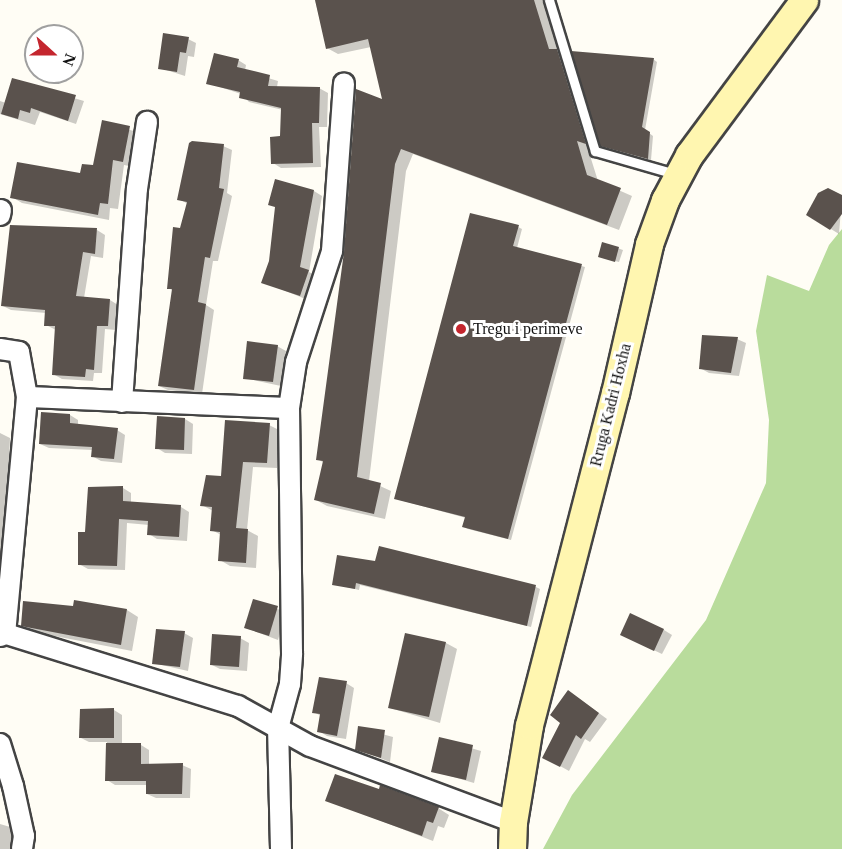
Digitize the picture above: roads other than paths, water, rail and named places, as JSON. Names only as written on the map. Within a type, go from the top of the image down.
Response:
[{"type":"main road","name":"Rruga Kadri Hoxha","points":[[512,849],[513,822],[538,687],[612,408],[649,244],[677,175],[804,0]]},
{"type":"street","points":[[281,849],[279,728],[290,684],[292,652],[289,408],[296,362],[332,251],[344,83]]},
{"type":"street","points":[[122,402],[137,189],[147,122]]},
{"type":"street","points":[[0,349],[19,352],[27,397],[2,634],[238,706],[310,746],[513,822]]},
{"type":"street","points":[[27,397],[289,408]]},
{"type":"street","points":[[0,744],[18,806],[24,836],[22,849]]},
{"type":"lane","points":[[549,0],[595,151],[677,175]]},
{"type":"place","name":"Tregu i perimeve","points":[[461,329]]}]
